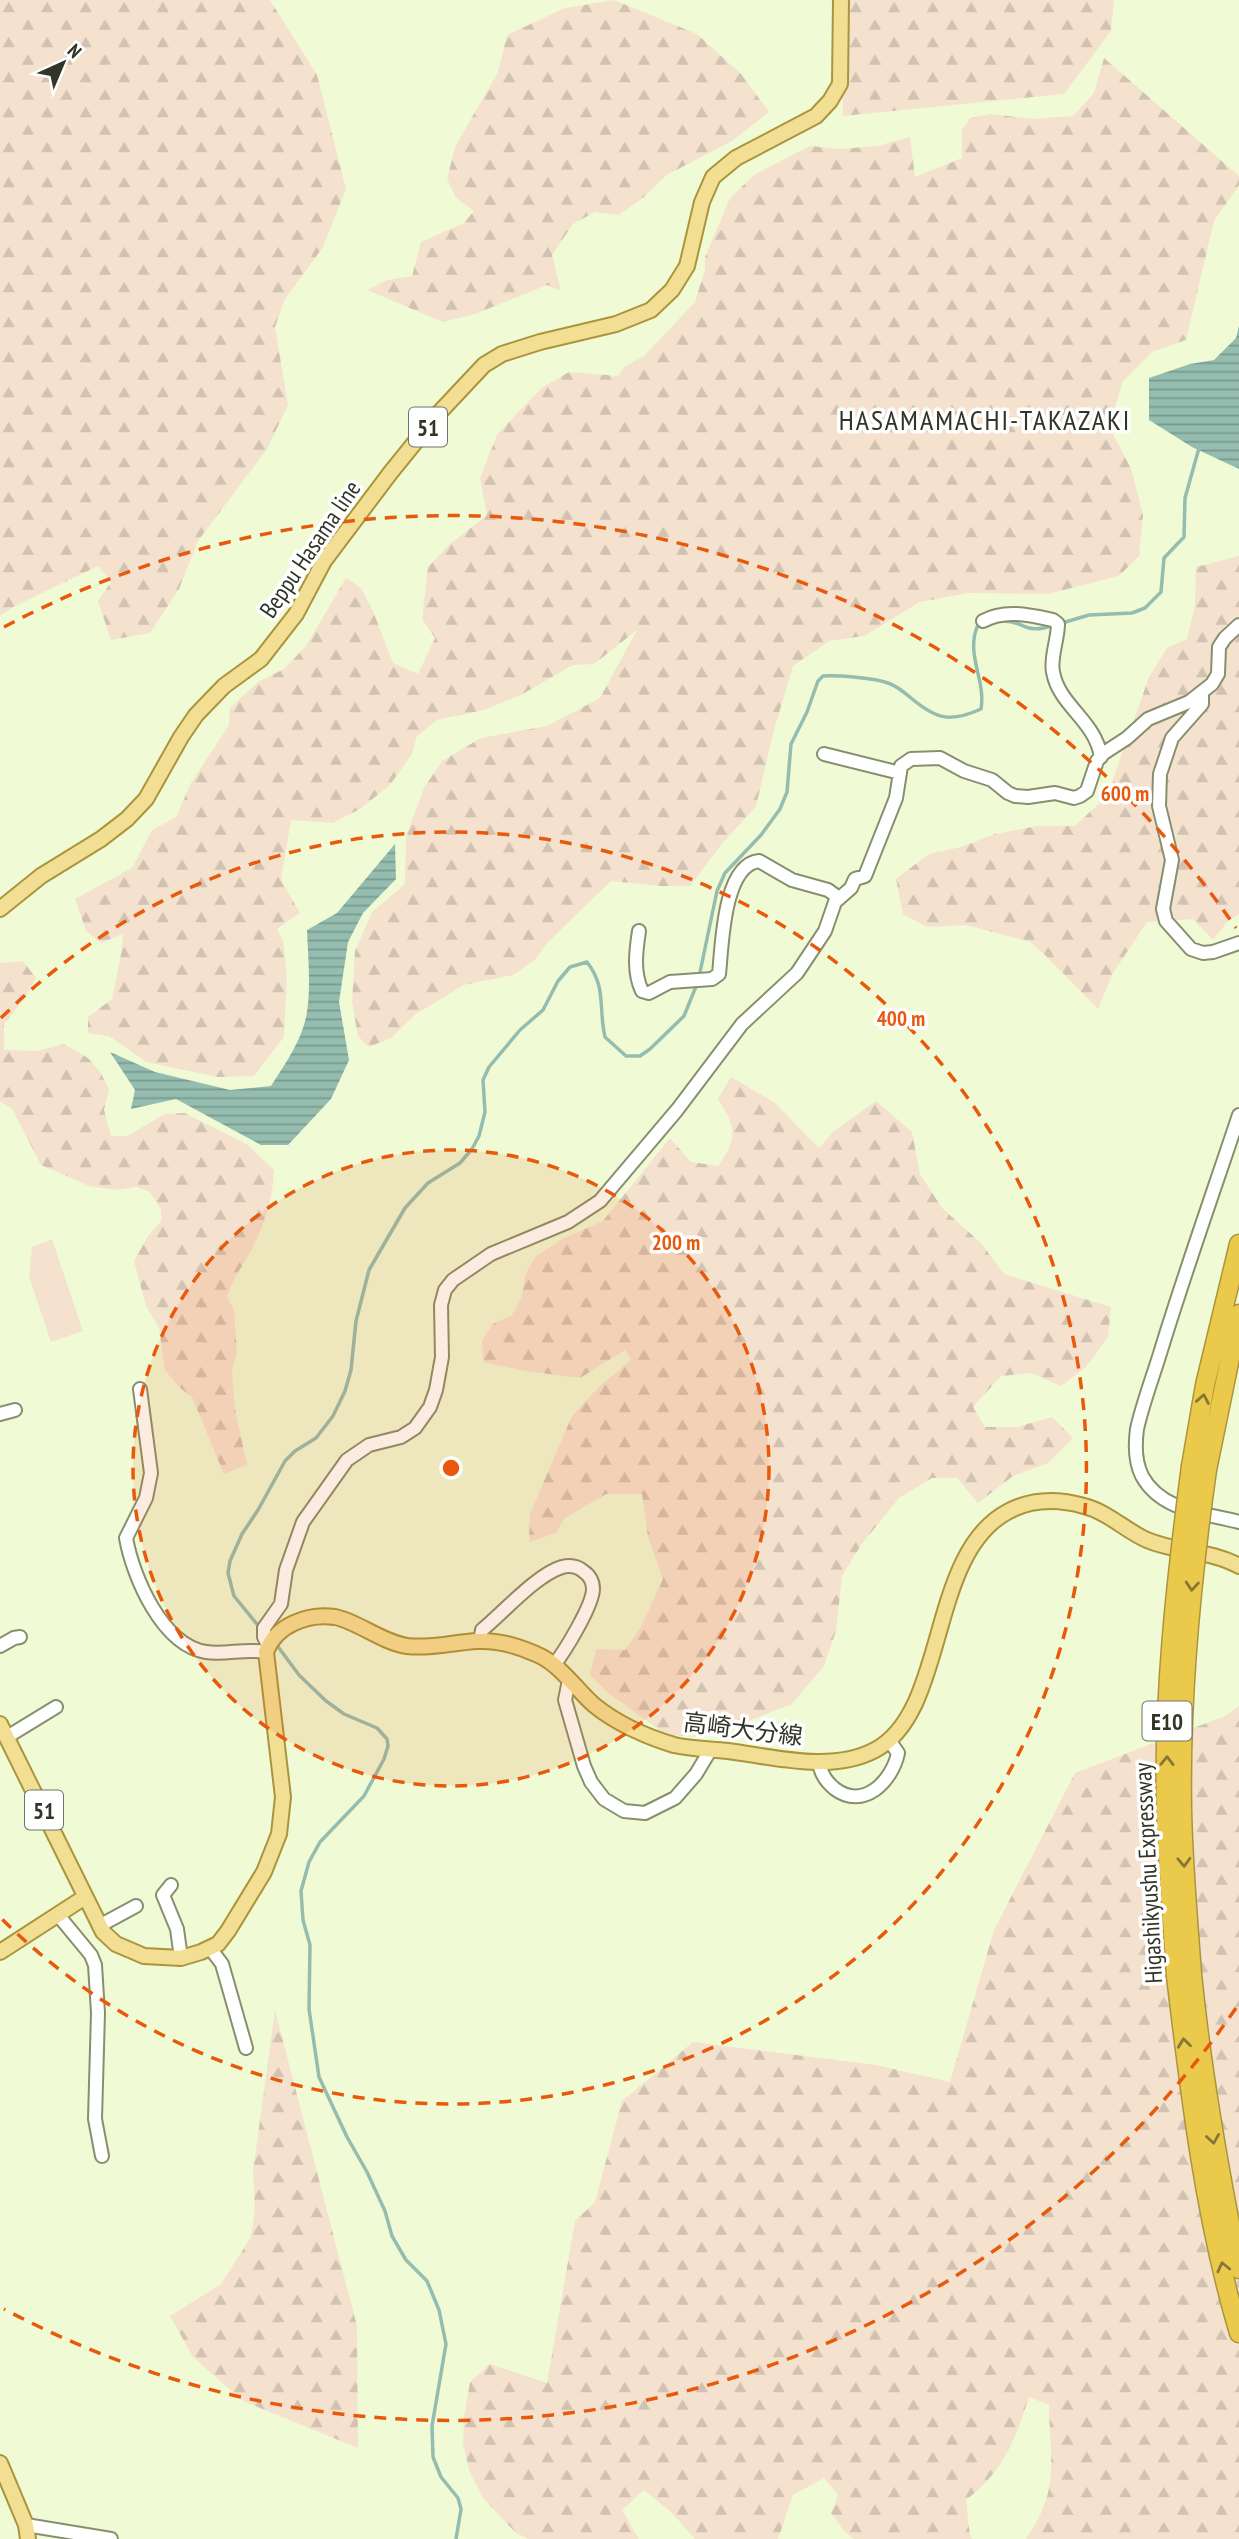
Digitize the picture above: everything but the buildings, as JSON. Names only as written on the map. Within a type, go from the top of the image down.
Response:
[{"type":"highway","name":"Higashikyushu Expressway","points":[[1239,1244],[1205,1385],[1187,1644],[1182,1808],[1186,2065],[1221,2259],[1239,2333]]},
{"type":"highway","name":"Higashikyushu Expressway","points":[[1199,1468],[1239,1314]]},
{"type":"highway","name":"Higashikyushu Expressway","points":[[1184,1975],[1215,2153],[1239,2269]]},
{"type":"main road","name":"Beppu Hasama line","points":[[0,909],[41,876],[101,839],[127,819],[146,799],[196,715],[224,686],[261,659],[296,614],[324,561],[391,472],[438,414],[484,365],[502,354],[616,324],[651,310],[672,289],[687,265],[702,202],[713,177],[736,158],[816,116],[830,101],[840,84],[841,0]]},
{"type":"main road","name":"高崎大分線","points":[[267,1649],[292,1623],[312,1617],[337,1617],[378,1637],[406,1646],[427,1647],[480,1641],[507,1643],[539,1655],[554,1665],[596,1706],[625,1724],[676,1745],[819,1761],[857,1757],[879,1748],[903,1723],[913,1704],[958,1573],[971,1545],[1002,1514],[1023,1504],[1044,1501],[1086,1506],[1160,1545],[1225,1558],[1239,1566]]},
{"type":"main road","points":[[0,1952],[85,1897],[99,1926],[116,1944],[144,1956],[181,1958],[210,1948],[223,1938],[271,1859],[279,1834],[283,1797],[267,1649]]},
{"type":"main road","name":"51","points":[[4,1730],[85,1897]]},
{"type":"main road","points":[[0,2463],[6,2492],[27,2532]]},
{"type":"street","points":[[983,621],[1006,614],[1053,620],[1058,631],[1052,669],[1055,679],[1061,692],[1094,733],[1101,757]]},
{"type":"street","points":[[140,1389],[151,1474],[146,1498],[126,1538],[138,1581],[160,1619],[184,1643],[214,1653],[267,1649],[264,1628],[281,1604],[286,1570],[303,1522],[347,1460],[369,1445],[401,1437],[415,1428],[430,1407],[442,1357],[441,1305],[453,1280],[491,1254],[569,1222],[600,1201],[677,1110],[742,1024],[797,973],[825,931],[835,902],[852,888],[855,879],[865,876],[895,798],[901,766],[911,759],[940,758],[964,771],[992,780],[1016,796],[1055,793],[1074,798],[1087,790],[1101,757],[1148,719],[1189,702],[1202,693],[1218,674],[1219,647],[1239,625]]},
{"type":"street","points":[[1202,693],[1202,704],[1172,737],[1160,774],[1159,806],[1172,860],[1163,909],[1166,921],[1191,949],[1213,953],[1239,943]]},
{"type":"street","points":[[824,754],[900,773]]},
{"type":"street","points":[[639,931],[637,978],[642,991],[649,993],[670,982],[712,979],[719,974],[732,886],[748,864],[759,861],[792,880],[828,890],[839,898]]},
{"type":"street","points":[[1239,1115],[1187,1265],[1150,1385],[1137,1430],[1136,1459],[1143,1476],[1157,1496],[1173,1506],[1239,1522]]},
{"type":"street","points":[[0,1414],[15,1410]]},
{"type":"street","points":[[480,1641],[482,1630],[541,1579],[561,1567],[572,1566],[581,1569],[591,1578],[593,1589],[590,1602],[554,1665]]},
{"type":"street","points":[[0,1646],[14,1637],[20,1637]]},
{"type":"street","points":[[569,1680],[565,1700],[584,1766],[591,1782],[604,1799],[624,1811],[645,1813],[675,1798],[696,1774],[711,1749]]},
{"type":"street","points":[[4,1730],[56,1707]]},
{"type":"street","points":[[819,1761],[825,1781],[848,1797],[859,1798],[881,1785],[893,1767],[898,1753],[889,1740]]},
{"type":"street","points":[[171,1885],[163,1895],[177,1929],[181,1958]]},
{"type":"street","points":[[99,1926],[136,1906]]},
{"type":"street","points":[[58,1915],[91,1955],[95,1965],[98,2013],[94,2119],[102,2155]]},
{"type":"street","points":[[210,1948],[222,1964],[246,2048]]},
{"type":"street","points":[[27,2532],[111,2539]]},
{"type":"green space","points":[[0,0],[270,0],[317,75],[346,189],[323,247],[285,299],[275,327],[288,405],[267,449],[198,541],[179,589],[150,633],[111,640],[98,601],[111,582],[98,566],[13,607],[0,616]]},
{"type":"green space","points":[[614,0],[697,34],[742,75],[769,112],[732,141],[665,176],[644,197],[619,215],[595,212],[573,224],[552,255],[561,291],[547,285],[475,314],[443,322],[367,290],[387,280],[412,276],[421,242],[464,223],[474,211],[456,198],[447,179],[455,147],[498,72],[507,35],[565,8]]},
{"type":"green space","points":[[840,0],[1114,0],[1111,31],[1064,94],[843,116]]},
{"type":"green space","points":[[1104,58],[1239,176],[1239,185],[1214,221],[1186,340],[1152,352],[1123,381],[1109,426],[1132,471],[1143,515],[1139,556],[1119,576],[1048,594],[969,593],[920,602],[864,636],[829,641],[793,666],[756,806],[721,845],[690,886],[611,881],[546,944],[536,959],[513,975],[464,985],[416,1014],[391,1038],[369,1047],[358,1036],[352,1002],[355,951],[372,912],[405,884],[406,836],[424,788],[442,761],[481,738],[547,726],[600,698],[637,630],[594,664],[573,665],[521,695],[484,710],[437,720],[417,736],[412,754],[390,785],[360,809],[333,823],[291,820],[281,880],[300,913],[277,929],[283,941],[287,975],[284,1037],[254,1076],[218,1077],[146,1062],[109,1036],[88,1033],[88,1017],[112,999],[123,934],[101,943],[86,931],[75,899],[132,868],[152,830],[176,817],[191,783],[229,725],[230,708],[258,682],[284,669],[306,646],[346,578],[361,588],[393,663],[418,674],[435,638],[422,619],[428,567],[450,544],[487,515],[480,478],[497,435],[543,387],[569,372],[618,376],[624,367],[644,356],[695,302],[705,269],[705,257],[730,198],[754,175],[810,146],[841,149],[877,146],[910,137],[915,177],[962,158],[962,130],[970,118],[991,114],[1032,119],[1073,116],[1094,93]]},
{"type":"green space","points":[[1239,556],[1239,914],[1227,922],[1213,940],[1193,919],[1147,922],[1113,973],[1098,1009],[1030,942],[966,925],[927,927],[903,914],[896,879],[929,854],[961,847],[995,834],[1037,826],[1075,826],[1107,796],[1149,677],[1167,648],[1187,639],[1195,605],[1196,567]]},
{"type":"green space","points":[[23,961],[36,978],[25,998],[4,1024],[4,1050],[37,1051],[64,1044],[88,1058],[101,1073],[109,1090],[104,1110],[111,1136],[127,1136],[165,1114],[185,1113],[248,1145],[274,1170],[270,1201],[257,1240],[235,1277],[227,1297],[234,1310],[237,1353],[232,1371],[235,1409],[247,1465],[224,1474],[192,1397],[179,1387],[165,1370],[159,1328],[146,1306],[134,1261],[148,1236],[161,1221],[161,1210],[150,1192],[136,1187],[118,1190],[89,1186],[41,1165],[12,1109],[0,1101],[0,963]]},
{"type":"green space","points":[[731,1077],[774,1102],[819,1148],[834,1131],[876,1101],[912,1132],[920,1174],[942,1208],[981,1243],[1004,1274],[1111,1307],[1108,1337],[1086,1367],[1061,1386],[1031,1373],[1001,1376],[973,1407],[985,1427],[1017,1427],[1052,1417],[1073,1438],[1048,1463],[1013,1476],[978,1503],[957,1478],[932,1478],[899,1498],[861,1545],[842,1576],[836,1631],[824,1666],[792,1704],[700,1737],[666,1735],[607,1692],[590,1675],[596,1649],[625,1650],[641,1627],[663,1579],[648,1537],[642,1494],[606,1494],[565,1518],[556,1533],[529,1542],[530,1514],[572,1416],[600,1386],[631,1360],[625,1350],[580,1378],[525,1371],[483,1362],[482,1340],[493,1324],[512,1315],[522,1296],[525,1276],[535,1257],[564,1238],[603,1221],[670,1138],[691,1162],[718,1166],[732,1140],[731,1125],[718,1099]]},
{"type":"green space","points":[[52,1239],[83,1331],[51,1342],[29,1277],[32,1247]]},
{"type":"green space","points":[[1239,1706],[1239,2539],[1026,2539],[1046,2501],[1051,2468],[1049,2405],[1029,2397],[1019,2427],[999,2466],[966,2500],[970,2536],[973,2539],[854,2539],[844,2531],[831,2513],[838,2495],[824,2478],[793,2495],[778,2539],[695,2539],[672,2513],[644,2490],[622,2510],[639,2539],[528,2539],[515,2532],[484,2499],[470,2473],[463,2444],[470,2382],[490,2364],[547,2383],[575,2221],[595,2202],[622,2101],[693,2042],[876,2065],[950,2082],[994,1930],[1075,1773],[1225,1716]]},
{"type":"green space","points":[[275,2010],[357,2326],[358,2448],[243,2401],[193,2357],[170,2316],[221,2284],[251,2237],[255,2210],[253,2171]]},
{"type":"water","points":[[1239,326],[1239,469],[1192,447],[1149,420],[1149,378],[1190,364],[1214,360],[1236,338]]},
{"type":"water","points":[[395,844],[396,879],[363,913],[348,942],[339,1002],[349,1060],[331,1099],[288,1145],[261,1145],[176,1099],[131,1109],[135,1090],[110,1052],[155,1072],[230,1090],[271,1086],[293,1051],[305,1022],[309,992],[307,930],[337,913]]},
{"type":"waterway","points":[[1062,623],[1089,615],[1132,613],[1145,608],[1161,592],[1164,558],[1184,537],[1185,498],[1199,448]]},
{"type":"waterway","points":[[1002,621],[1036,629],[1054,625]]},
{"type":"waterway","points":[[699,977],[717,891],[725,873],[761,835],[780,809],[787,792],[791,744],[807,712],[818,681],[823,676],[882,681],[897,687],[928,711],[944,717],[970,713],[981,709],[981,688],[974,648],[977,627],[981,626]]},
{"type":"waterway","points":[[261,1629],[234,1596],[228,1573],[230,1561],[242,1534],[285,1461],[316,1438],[333,1416],[351,1370],[356,1321],[369,1270],[405,1208],[428,1183],[460,1163],[472,1149],[479,1136],[485,1112],[483,1080],[489,1067],[520,1030],[543,1010],[558,981],[570,967],[587,962],[593,971],[600,989],[605,1037],[626,1056],[640,1056],[684,1016],[697,984]]},
{"type":"waterway","points":[[276,1644],[299,1675],[326,1701],[344,1714],[377,1728],[387,1739],[384,1759],[364,1796],[320,1842],[309,1862],[301,1891],[303,1920],[310,1945],[309,2009],[319,2077],[385,2211],[392,2236],[406,2260],[427,2281],[439,2310],[446,2344],[432,2426],[433,2457],[441,2477],[458,2498],[461,2509],[456,2539]]},
{"type":"district","name":"HASAMAMACHI-TAKAZAKI","points":[[985,419]]}]
